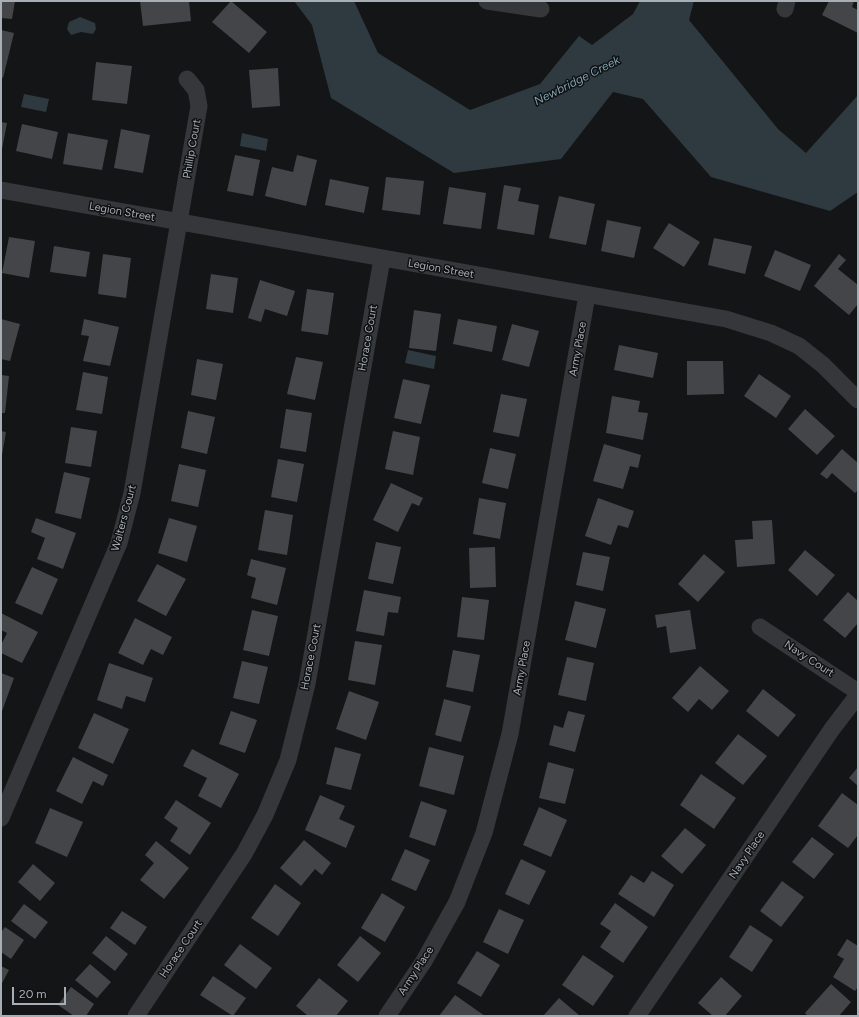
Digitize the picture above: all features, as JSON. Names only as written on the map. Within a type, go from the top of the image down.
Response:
[{"type":"street","points":[[487,1],[541,9]]},
{"type":"street","name":"Phillip Court","points":[[179,222],[199,106],[196,90],[188,79]]},
{"type":"street","name":"Legion Street","points":[[1,190],[726,319],[771,333],[799,346],[823,365],[858,400]]},
{"type":"street","name":"Walters Court","points":[[1,818],[119,543],[132,493],[179,222]]},
{"type":"street","name":"Horace Court","points":[[136,1016],[244,854],[266,815],[288,760],[307,684],[382,259]]},
{"type":"street","name":"Army Place","points":[[386,1016],[424,961],[457,902],[484,833],[510,734],[587,295]]},
{"type":"street","name":"Navy Court","points":[[760,627],[858,693]]},
{"type":"street","name":"Navy Place","points":[[637,1016],[858,693]]},
{"type":"water","name":"Newbridge Creek","points":[[294,1],[354,1],[378,53],[470,110],[540,84],[579,36],[592,45],[633,14],[640,1],[694,1],[689,20],[778,129],[806,153],[858,95],[858,192],[830,211],[711,177],[643,99],[613,92],[561,159],[454,173],[331,98],[312,25]]},
{"type":"water","points":[[80,17],[95,23],[96,29],[93,34],[81,32],[71,35],[67,29],[69,22]]},
{"type":"water","points":[[24,94],[49,99],[46,112],[21,107]]},
{"type":"water","points":[[242,133],[268,139],[266,151],[240,146]]},
{"type":"water","points":[[408,350],[436,356],[434,369],[405,363]]},
{"type":"building","points":[[1,1],[15,1],[12,19],[1,18]]},
{"type":"building","points":[[140,1],[189,1],[191,21],[143,26]]},
{"type":"building","points":[[231,1],[267,32],[249,53],[212,22]]},
{"type":"building","points":[[829,1],[854,1],[852,7],[858,10],[858,33],[822,15]]},
{"type":"building","points":[[1,30],[14,33],[3,78],[1,77]]},
{"type":"building","points":[[96,62],[132,66],[127,104],[92,100]]},
{"type":"building","points":[[278,68],[280,106],[252,108],[249,70]]},
{"type":"building","points":[[1,122],[7,123],[2,149],[1,149]]},
{"type":"building","points":[[22,124],[58,132],[52,159],[16,151]]},
{"type":"building","points":[[121,129],[150,135],[143,173],[114,168]]},
{"type":"building","points":[[68,133],[108,140],[102,170],[63,164]]},
{"type":"building","points":[[235,155],[260,160],[253,196],[227,191]]},
{"type":"building","points":[[297,155],[317,160],[306,206],[265,196],[272,167],[293,172]]},
{"type":"building","points":[[386,177],[424,181],[420,215],[382,210]]},
{"type":"building","points":[[330,179],[369,187],[364,213],[325,205]]},
{"type":"building","points":[[504,185],[521,188],[518,201],[539,205],[534,235],[497,229]]},
{"type":"building","points":[[449,187],[486,193],[481,229],[443,224]]},
{"type":"building","points":[[559,196],[595,204],[586,245],[549,238]]},
{"type":"building","points":[[607,220],[641,227],[634,258],[601,251]]},
{"type":"building","points":[[669,223],[700,242],[684,267],[653,248]]},
{"type":"building","points":[[9,237],[35,241],[29,278],[2,273]]},
{"type":"building","points":[[714,238],[752,246],[745,274],[708,265]]},
{"type":"building","points":[[54,246],[90,252],[86,277],[50,272]]},
{"type":"building","points":[[775,250],[811,265],[800,291],[764,276]]},
{"type":"building","points":[[103,254],[131,258],[126,298],[98,294]]},
{"type":"building","points":[[839,254],[846,260],[838,269],[858,285],[858,304],[849,315],[814,286]]},
{"type":"building","points":[[211,274],[238,278],[233,313],[206,309]]},
{"type":"building","points":[[260,280],[295,291],[287,316],[265,309],[261,322],[248,318]]},
{"type":"building","points":[[307,289],[334,293],[328,335],[301,331]]},
{"type":"building","points":[[414,310],[441,314],[436,351],[409,348]]},
{"type":"building","points":[[1,319],[20,324],[10,361],[1,359]]},
{"type":"building","points":[[84,319],[119,327],[110,366],[83,361],[89,336],[81,335]]},
{"type":"building","points":[[458,319],[497,326],[492,352],[453,344]]},
{"type":"building","points":[[512,324],[539,331],[529,367],[502,360]]},
{"type":"building","points":[[619,345],[658,353],[653,378],[614,370]]},
{"type":"building","points":[[296,357],[323,362],[315,400],[287,394]]},
{"type":"building","points":[[197,359],[223,364],[216,400],[191,395]]},
{"type":"building","points":[[687,361],[723,361],[724,394],[687,395]]},
{"type":"building","points":[[83,372],[108,377],[102,414],[76,410]]},
{"type":"building","points":[[759,374],[791,396],[776,418],[744,396]]},
{"type":"building","points":[[1,375],[9,376],[5,413],[1,413]]},
{"type":"building","points":[[403,379],[430,385],[421,424],[394,418]]},
{"type":"building","points":[[501,394],[527,399],[519,437],[493,432]]},
{"type":"building","points":[[612,396],[640,401],[638,412],[648,413],[643,440],[606,433]]},
{"type":"building","points":[[286,409],[312,413],[306,452],[280,448]]},
{"type":"building","points":[[805,409],[835,436],[817,455],[788,429]]},
{"type":"building","points":[[188,411],[215,417],[207,454],[181,448]]},
{"type":"building","points":[[71,427],[97,431],[91,467],[65,463]]},
{"type":"building","points":[[1,431],[6,432],[2,455],[1,455]]},
{"type":"building","points":[[393,431],[420,437],[413,475],[385,469]]},
{"type":"building","points":[[604,444],[641,455],[638,468],[630,466],[623,489],[593,481]]},
{"type":"building","points":[[490,448],[516,454],[508,489],[482,483]]},
{"type":"building","points":[[842,449],[858,463],[858,490],[855,493],[832,473],[827,479],[820,474]]},
{"type":"building","points":[[278,459],[304,464],[297,502],[271,497]]},
{"type":"building","points":[[179,464],[206,470],[198,507],[171,501]]},
{"type":"building","points":[[64,472],[90,478],[81,519],[55,513]]},
{"type":"building","points":[[391,483],[423,498],[419,506],[412,503],[398,532],[373,520]]},
{"type":"building","points":[[479,498],[506,503],[500,539],[473,534]]},
{"type":"building","points":[[598,498],[634,511],[628,528],[618,525],[611,545],[585,536]]},
{"type":"building","points":[[265,510],[293,515],[287,555],[258,550]]},
{"type":"building","points":[[36,518],[76,533],[63,569],[37,559],[45,538],[31,532]]},
{"type":"building","points":[[169,518],[197,526],[187,562],[158,553]]},
{"type":"building","points":[[772,520],[775,564],[737,567],[735,540],[753,539],[752,521]]},
{"type":"building","points":[[376,542],[401,547],[393,584],[368,579]]},
{"type":"building","points":[[495,547],[496,587],[470,588],[469,548]]},
{"type":"building","points":[[805,550],[835,575],[817,596],[788,570]]},
{"type":"building","points":[[583,552],[610,557],[603,591],[576,585]]},
{"type":"building","points":[[704,554],[725,572],[698,602],[678,584]]},
{"type":"building","points":[[251,559],[286,568],[277,605],[251,598],[256,578],[247,575]]},
{"type":"building","points":[[157,564],[186,579],[166,616],[137,601]]},
{"type":"building","points":[[32,567],[58,579],[42,615],[15,603]]},
{"type":"building","points":[[364,590],[401,597],[398,613],[388,612],[384,636],[356,631]]},
{"type":"building","points":[[848,592],[858,601],[858,623],[845,638],[823,620]]},
{"type":"building","points":[[462,597],[489,600],[484,640],[457,637]]},
{"type":"building","points":[[575,601],[606,609],[596,648],[565,640]]},
{"type":"building","points":[[252,610],[278,616],[269,656],[243,650]]},
{"type":"building","points":[[690,610],[696,649],[670,653],[666,626],[657,628],[655,615]]},
{"type":"building","points":[[1,613],[38,632],[22,663],[1,653],[1,645],[7,633],[1,630]]},
{"type":"building","points":[[135,618],[172,637],[163,655],[151,649],[143,665],[118,653]]},
{"type":"building","points":[[355,641],[382,645],[375,685],[348,680]]},
{"type":"building","points":[[453,650],[480,655],[473,692],[446,687]]},
{"type":"building","points":[[567,657],[594,663],[586,701],[558,695]]},
{"type":"building","points":[[242,661],[268,667],[259,704],[233,698]]},
{"type":"building","points":[[109,663],[153,678],[145,702],[126,696],[122,709],[97,700]]},
{"type":"building","points":[[700,666],[729,691],[712,710],[699,699],[688,712],[672,698]]},
{"type":"building","points":[[1,673],[14,678],[1,714]]},
{"type":"building","points":[[763,689],[796,715],[778,737],[746,711]]},
{"type":"building","points":[[349,691],[379,702],[366,740],[336,729]]},
{"type":"building","points":[[444,699],[471,706],[461,742],[435,735]]},
{"type":"building","points":[[231,711],[257,720],[245,753],[219,744]]},
{"type":"building","points":[[568,711],[585,715],[575,752],[549,745],[554,725],[563,728]]},
{"type":"building","points":[[94,713],[129,729],[113,764],[78,748]]},
{"type":"building","points":[[738,734],[767,756],[743,785],[715,763]]},
{"type":"building","points":[[335,747],[361,754],[351,790],[326,784]]},
{"type":"building","points":[[429,747],[464,756],[454,795],[419,786]]},
{"type":"building","points":[[192,749],[239,774],[221,808],[198,796],[207,778],[183,766]]},
{"type":"building","points":[[73,757],[108,775],[103,786],[93,781],[82,804],[56,791]]},
{"type":"building","points":[[548,762],[574,769],[565,804],[539,798]]},
{"type":"building","points":[[858,767],[858,786],[849,778]]},
{"type":"building","points":[[701,774],[736,798],[714,829],[680,805]]},
{"type":"building","points":[[842,793],[858,805],[858,835],[848,848],[818,826]]},
{"type":"building","points":[[320,795],[345,806],[339,819],[355,826],[346,848],[305,830]]},
{"type":"building","points":[[176,800],[211,823],[190,855],[170,841],[178,828],[164,818]]},
{"type":"building","points":[[421,801],[447,810],[435,846],[409,837]]},
{"type":"building","points":[[539,807],[567,820],[551,857],[523,845]]},
{"type":"building","points":[[50,808],[83,822],[67,857],[35,843]]},
{"type":"building","points":[[685,828],[706,845],[682,874],[661,856]]},
{"type":"building","points":[[812,837],[834,854],[814,879],[792,862]]},
{"type":"building","points":[[304,840],[331,863],[322,875],[315,869],[301,886],[280,868]]},
{"type":"building","points":[[156,841],[189,868],[164,899],[140,880],[154,863],[145,855]]},
{"type":"building","points":[[405,849],[430,860],[416,891],[391,880]]},
{"type":"building","points":[[521,859],[546,871],[529,905],[505,894]]},
{"type":"building","points":[[33,864],[55,883],[40,901],[18,882]]},
{"type":"building","points":[[652,871],[674,885],[654,917],[618,894],[631,875],[644,883]]},
{"type":"building","points":[[782,881],[804,897],[781,927],[760,911]]},
{"type":"building","points":[[275,884],[301,903],[278,936],[251,918]]},
{"type":"building","points":[[382,893],[405,907],[385,942],[361,928]]},
{"type":"building","points":[[615,903],[648,927],[623,963],[600,947],[611,931],[600,924]]},
{"type":"building","points":[[24,904],[48,922],[35,939],[11,921]]},
{"type":"building","points":[[499,909],[524,920],[508,954],[483,942]]},
{"type":"building","points":[[122,911],[147,927],[135,945],[110,928]]},
{"type":"building","points":[[750,925],[773,940],[752,972],[729,957]]},
{"type":"building","points":[[5,927],[24,940],[11,959],[1,952],[1,932]]},
{"type":"building","points":[[106,936],[128,954],[115,971],[92,953]]},
{"type":"building","points":[[360,936],[381,953],[358,982],[337,965]]},
{"type":"building","points":[[847,939],[858,946],[858,987],[855,991],[833,977],[844,959],[837,955]]},
{"type":"building","points":[[240,944],[272,968],[256,989],[224,965]]},
{"type":"building","points":[[477,951],[500,965],[481,997],[457,983]]},
{"type":"building","points":[[583,955],[614,976],[593,1006],[562,985]]},
{"type":"building","points":[[90,964],[111,982],[97,998],[75,980]]},
{"type":"building","points":[[1,966],[9,970],[1,985]]},
{"type":"building","points":[[213,976],[246,998],[233,1016],[200,995]]},
{"type":"building","points":[[721,977],[742,996],[725,1016],[713,1016],[698,1003]]},
{"type":"building","points":[[319,978],[348,1001],[336,1016],[308,1016],[296,1006]]},
{"type":"building","points":[[831,984],[851,1002],[839,1016],[808,1016],[805,1013]]},
{"type":"building","points":[[71,987],[94,1004],[86,1016],[74,1016],[58,1005]]},
{"type":"building","points":[[455,995],[485,1016],[439,1016]]},
{"type":"building","points":[[559,998],[580,1016],[543,1016]]}]
